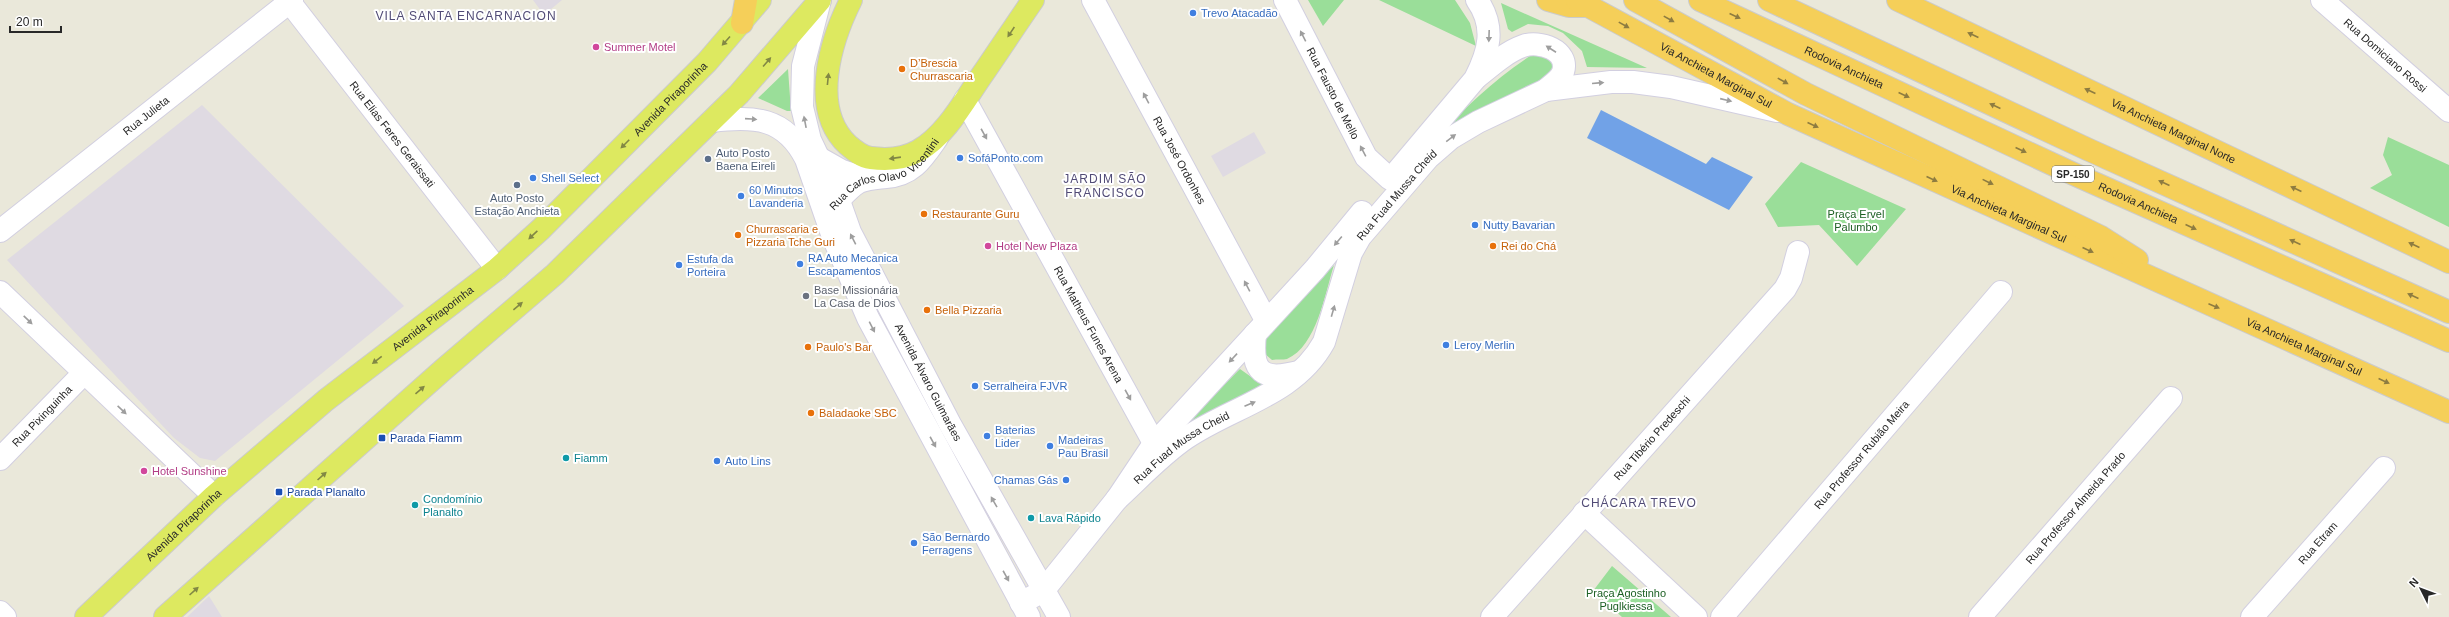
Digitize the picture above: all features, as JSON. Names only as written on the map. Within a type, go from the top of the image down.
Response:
[{"type":"highway","points":[[742,24],[746,0]]},
{"type":"highway","points":[[1548,0],[1569,6],[1583,3]]},
{"type":"highway","points":[[1635,0],[1806,94],[2101,237],[2129,254],[2178,291]]},
{"type":"highway","name":"Rodovia Anchieta","points":[[1700,0],[2067,171],[2449,342]]},
{"type":"highway","name":"SP-150","points":[[1769,0],[2087,149],[2449,312]]},
{"type":"highway","name":"Via Anchieta Marginal Norte","points":[[1898,0],[2449,262]]},
{"type":"highway","name":"Via Anchieta Marginal Sul","points":[[1583,3],[1788,114],[2178,291],[2279,333],[2449,412]]},
{"type":"main road","name":"Avenida Piraporinha","points":[[86,617],[214,496],[326,400],[497,269],[541,229],[701,68],[742,24],[760,0]]},
{"type":"main road","points":[[165,617],[444,369],[555,274],[739,94],[820,0]]},
{"type":"main road","name":"Rua Carlos Olavo Vicentini","points":[[851,0],[840,26],[829,69],[828,106],[835,130],[855,151],[862,156],[877,159],[907,156],[919,151],[940,133],[965,100],[1033,0]]},
{"type":"street","name":"Avenida Álvaro Guimarães","points":[[820,0],[802,66],[802,102],[806,128],[819,158],[832,207],[868,318],[1025,610]]},
{"type":"street","name":"Rua José Ordonhes","points":[[1093,0],[1260,327]]},
{"type":"street","name":"Rua Fausto de Mello","points":[[1285,0],[1366,157],[1390,179]]},
{"type":"street","name":"Rua Fuad Mussa Cheid","points":[[1025,610],[1043,591],[1117,499],[1154,443],[1315,269],[1475,79],[1487,53],[1490,36],[1488,22],[1477,0]]},
{"type":"street","name":"Rua Domiciano Rossi","points":[[2322,0],[2449,111]]},
{"type":"street","name":"Rua Julieta","points":[[0,231],[290,1]]},
{"type":"street","name":"Rua Elias Feres Geraissati","points":[[290,1],[497,269]]},
{"type":"street","points":[[1475,79],[1515,50],[1523,46],[1539,44],[1549,46],[1556,52],[1564,66],[1563,73],[1558,80],[1546,90]]},
{"type":"street","name":"Rua Fuad Mussa Cheid","points":[[1117,499],[1184,439],[1237,409],[1264,398],[1302,372],[1317,355],[1324,342],[1351,253],[1360,237],[1397,192],[1428,158],[1451,138],[1478,122],[1546,90],[1582,84],[1633,82],[1671,87],[1788,114]]},
{"type":"street","name":"Rua Matheus Funes Arena","points":[[965,100],[1154,443]]},
{"type":"street","name":"Avenida Álvaro Guimarães","points":[[712,121],[739,118],[759,120],[774,125],[792,137],[806,159],[832,207],[850,232],[951,426],[1059,617]]},
{"type":"street","name":"Rua Carlos Olavo Vicentini","points":[[832,207],[853,186],[866,179],[897,176],[910,170],[924,156],[940,133]]},
{"type":"street","points":[[819,158],[842,171],[866,179]]},
{"type":"street","name":"Rua Tibério Predeschi","points":[[1492,617],[1785,289],[1791,278],[1798,252]]},
{"type":"street","points":[[0,292],[214,496]]},
{"type":"street","name":"Rua Professor Rubião Meira","points":[[1722,617],[2001,292]]},
{"type":"street","points":[[1260,327],[1253,353],[1255,362],[1259,369],[1266,374],[1275,376],[1302,372]]},
{"type":"street","name":"Rua Pixinguinha","points":[[0,459],[84,373]]},
{"type":"street","name":"Rua Professor Almeida Prado","points":[[1980,617],[2171,398]]},
{"type":"street","name":"Rua Etram","points":[[2252,617],[2384,468]]},
{"type":"street","points":[[1584,514],[1696,617]]},
{"type":"street","points":[[0,612],[5,617]]},
{"type":"shaded area","points":[[533,0],[562,0],[544,15]]},
{"type":"shaded area","points":[[202,105],[404,306],[215,461],[200,458],[174,438],[7,260]]},
{"type":"shaded area","points":[[1254,132],[1266,153],[1223,177],[1211,156]]},
{"type":"shaded area","points":[[209,596],[222,617],[187,617]]},
{"type":"green space","points":[[1308,0],[1344,0],[1323,26]]},
{"type":"green space","points":[[1379,0],[1455,0],[1470,23],[1476,46]]},
{"type":"green space","points":[[1501,3],[1647,68],[1587,67],[1582,51],[1563,33],[1548,26],[1528,24],[1512,32],[1508,29]]},
{"type":"green space","points":[[1533,54],[1543,55],[1552,61],[1557,73],[1435,140],[1481,94],[1519,63]]},
{"type":"green space","points":[[788,69],[791,111],[787,111],[758,98]]},
{"type":"green space","points":[[2388,137],[2449,165],[2449,227],[2370,188],[2392,175],[2383,155]]},
{"type":"green space","name":"Praça Ervel Palumbo","points":[[1801,162],[1906,209],[1857,266],[1819,225],[1778,227],[1765,204]]},
{"type":"green space","points":[[1334,265],[1318,318],[1306,343],[1287,359],[1272,360],[1265,354],[1266,337]]},
{"type":"green space","points":[[1240,369],[1264,386],[1183,425]]},
{"type":"green space","name":"Praça Agostinho Puglkiessa","points":[[1612,566],[1671,617],[1622,617],[1593,591]]},
{"type":"water","points":[[1601,110],[1706,164],[1712,157],[1753,177],[1729,210],[1587,138]]},
{"type":"place","name":"Trevo Atacadão","points":[[1193,13]]},
{"type":"place","name":"Summer Motel","points":[[596,47]]},
{"type":"place","name":"D’Brescia Churrascaria","points":[[902,69]]},
{"type":"place","name":"SofáPonto.com","points":[[960,158]]},
{"type":"place","name":"Auto Posto Baena Eireli","points":[[708,159]]},
{"type":"place","name":"Shell Select","points":[[533,178]]},
{"type":"place","name":"Auto Posto Estação Anchieta","points":[[517,185]]},
{"type":"place","name":"60 Minutos Lavanderia","points":[[741,196]]},
{"type":"place","name":"Restaurante Guru","points":[[924,214]]},
{"type":"place","name":"Nutty Bavarian","points":[[1475,225]]},
{"type":"place","name":"Churrascaria e Pizzaria Tche Guri","points":[[738,235]]},
{"type":"place","name":"Hotel New Plaza","points":[[988,246]]},
{"type":"place","name":"Rei do Chá","points":[[1493,246]]},
{"type":"place","name":"RA Auto Mecanica Escapamentos","points":[[800,264]]},
{"type":"place","name":"Estufa da Porteira","points":[[679,265]]},
{"type":"place","name":"Base Missionária La Casa de Dios","points":[[806,296]]},
{"type":"place","name":"Bella Pizzaria","points":[[927,310]]},
{"type":"place","name":"Leroy Merlin","points":[[1446,345]]},
{"type":"place","name":"Paulo's Bar","points":[[808,347]]},
{"type":"place","name":"Serralheira FJVR","points":[[975,386]]},
{"type":"place","name":"Baladaoke SBC","points":[[811,413]]},
{"type":"place","name":"Baterias Lider","points":[[987,436]]},
{"type":"place","name":"Parada Fiamm","points":[[382,438]]},
{"type":"place","name":"Madeiras Pau Brasil","points":[[1050,446]]},
{"type":"place","name":"Fiamm","points":[[566,458]]},
{"type":"place","name":"Auto Lins","points":[[717,461]]},
{"type":"place","name":"Hotel Sunshine","points":[[144,471]]},
{"type":"place","name":"Chamas Gás","points":[[1066,480]]},
{"type":"place","name":"Parada Planalto","points":[[279,492]]},
{"type":"place","name":"Condomínio Planalto","points":[[415,505]]},
{"type":"place","name":"Lava Rápido","points":[[1031,518]]},
{"type":"place","name":"São Bernardo Ferragens","points":[[914,543]]},
{"type":"district","name":"VILA SANTA ENCARNACION","points":[[466,16]]},
{"type":"district","name":"JARDIM SÃO FRANCISCO","points":[[1105,186]]},
{"type":"district","name":"CHÁCARA TREVO","points":[[1639,503]]}]
